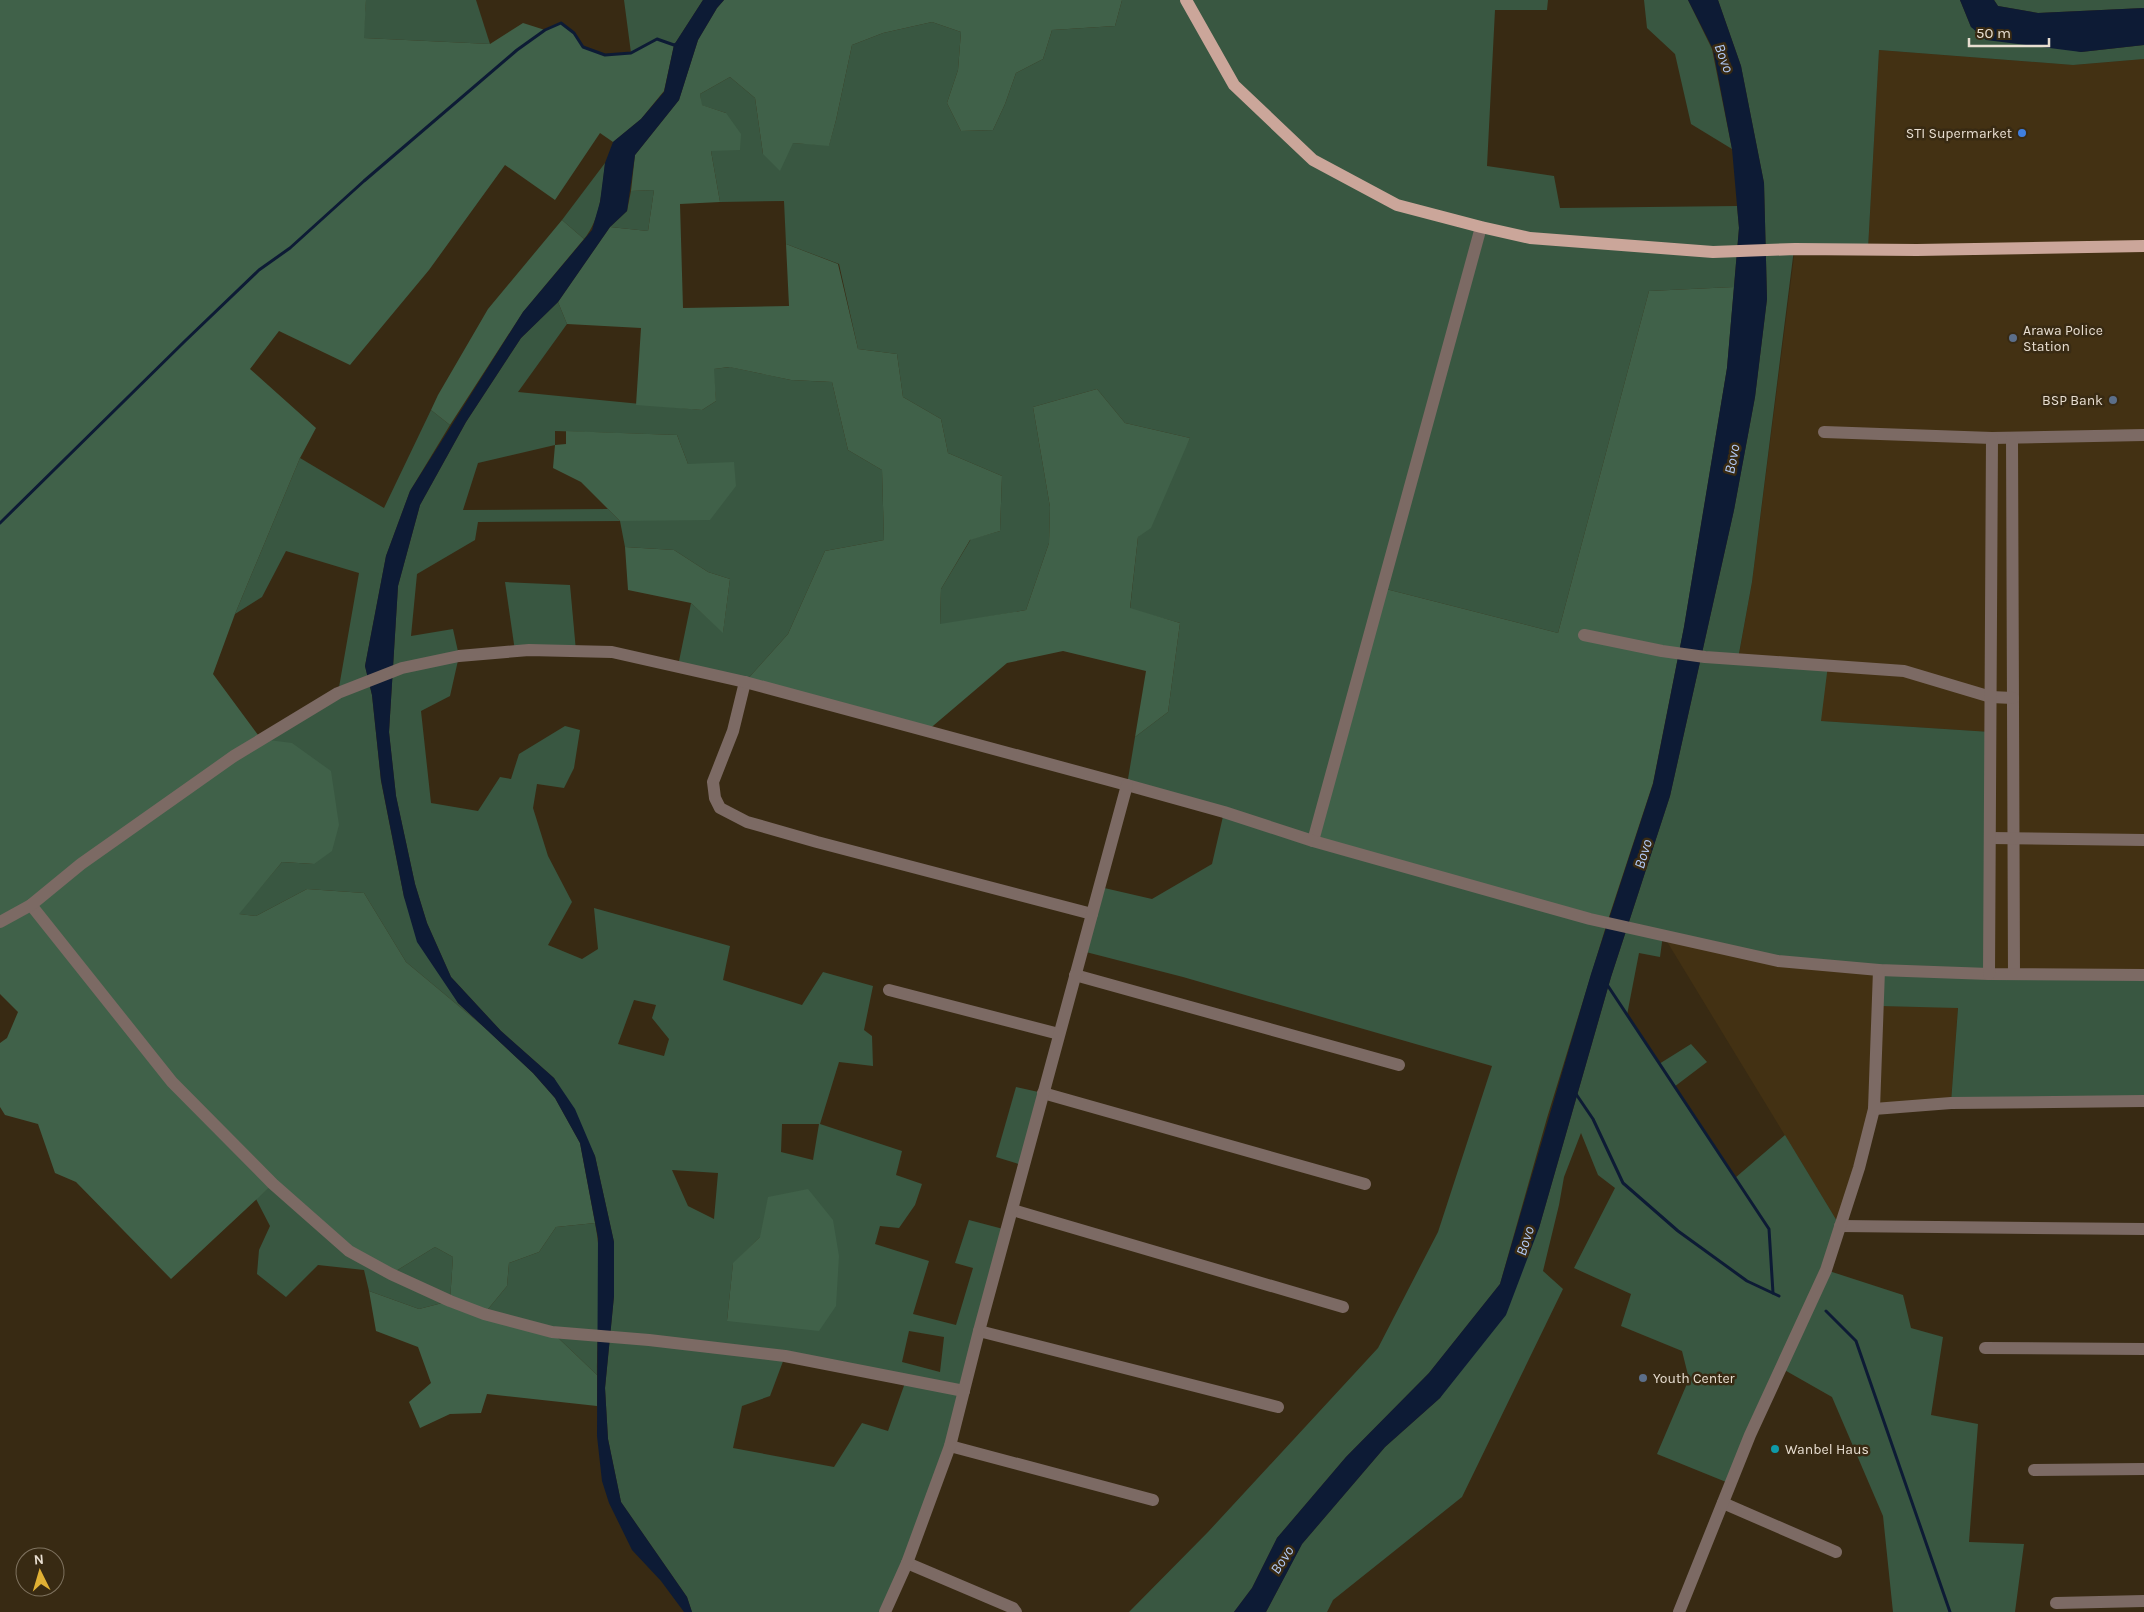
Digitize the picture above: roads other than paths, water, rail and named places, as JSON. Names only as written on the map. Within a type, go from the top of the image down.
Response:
[{"type":"main road","points":[[1186,0],[1234,85],[1313,160],[1398,205],[1481,227],[1530,238],[1713,252],[2144,246]]},
{"type":"street","points":[[1313,841],[1481,227]]},
{"type":"street","points":[[1824,432],[1992,438],[2144,435]]},
{"type":"street","points":[[1990,974],[1992,438]]},
{"type":"street","points":[[2012,438],[2014,974]]},
{"type":"street","points":[[1584,635],[1662,651],[1705,657],[1904,671],[1991,697],[2013,698]]},
{"type":"street","points":[[0,922],[31,905],[82,864],[234,756],[338,693],[402,668],[459,656],[515,651],[612,652],[745,682],[1127,785],[1224,812],[1313,841],[1590,919],[1778,961],[1879,970],[1990,974],[2144,975]]},
{"type":"street","points":[[745,682],[733,731],[713,782],[715,798],[720,808],[747,822],[1092,914]]},
{"type":"street","points":[[884,1612],[907,1562],[950,1446],[979,1331],[1127,785]]},
{"type":"street","points":[[1990,838],[2144,840]]},
{"type":"street","points":[[31,905],[172,1082],[273,1184],[349,1251],[400,1278],[484,1314],[552,1332],[785,1356],[964,1391]]},
{"type":"street","points":[[1679,1612],[1750,1435],[1826,1270],[1859,1168],[1874,1109],[1879,970]]},
{"type":"street","points":[[1075,975],[1399,1065]]},
{"type":"street","points":[[889,990],[1059,1034]]},
{"type":"street","points":[[1044,1094],[1365,1184]]},
{"type":"street","points":[[1874,1109],[1951,1103],[2144,1102]]},
{"type":"street","points":[[1013,1210],[1343,1307]]},
{"type":"street","points":[[1840,1226],[2144,1229]]},
{"type":"street","points":[[979,1331],[1278,1407]]},
{"type":"street","points":[[1985,1348],[2144,1349]]},
{"type":"street","points":[[950,1446],[1153,1500]]},
{"type":"street","points":[[2034,1470],[2144,1469]]},
{"type":"street","points":[[1723,1503],[1836,1552]]},
{"type":"street","points":[[907,1562],[1013,1608],[1016,1612]]},
{"type":"street","points":[[2056,1603],[2144,1600]]},
{"type":"water","points":[[703,0],[724,0],[717,8],[698,40],[679,100],[635,155],[627,211],[610,227],[558,302],[521,338],[466,422],[420,505],[398,586],[389,732],[396,796],[415,884],[427,923],[451,977],[501,1031],[554,1078],[575,1109],[595,1156],[614,1242],[614,1296],[605,1388],[608,1439],[621,1502],[687,1597],[692,1612],[684,1612],[661,1581],[632,1550],[609,1503],[602,1481],[597,1436],[598,1238],[580,1143],[555,1098],[533,1073],[458,1003],[417,942],[404,897],[381,780],[372,695],[365,666],[386,556],[410,491],[523,312],[592,230],[600,202],[605,163],[613,142],[641,119],[664,92],[674,45]]},
{"type":"water","name":"Bovo","points":[[1688,0],[1718,0],[1741,66],[1764,183],[1767,299],[1755,397],[1734,510],[1670,796],[1611,977],[1539,1228],[1506,1315],[1440,1398],[1385,1447],[1302,1544],[1266,1612],[1234,1612],[1252,1588],[1277,1538],[1346,1457],[1429,1373],[1500,1284],[1591,974],[1653,784],[1684,627],[1727,368],[1739,228],[1732,149],[1713,49]]},
{"type":"water","points":[[1960,0],[1994,0],[1998,6],[2038,13],[2144,8],[2144,45],[2081,52],[1986,40],[1971,27]]},
{"type":"waterway","points":[[0,523],[259,270],[290,248],[364,181],[517,50],[545,30],[561,23],[574,33],[583,47],[605,55],[631,53],[657,39],[674,45],[677,44]]},
{"type":"waterway","points":[[1606,983],[1769,1229],[1773,1293]]},
{"type":"waterway","points":[[1576,1094],[1593,1119],[1623,1183],[1678,1231],[1747,1281],[1779,1296]]},
{"type":"waterway","points":[[1826,1311],[1856,1341],[1950,1612]]},
{"type":"place","name":"STI Supermarket","points":[[2022,133]]},
{"type":"place","name":"Arawa Police Station","points":[[2013,338]]},
{"type":"place","name":"BSP Bank","points":[[2113,400]]},
{"type":"place","name":"Youth Center","points":[[1643,1378]]},
{"type":"place","name":"Wanbel Haus","points":[[1775,1449]]}]
